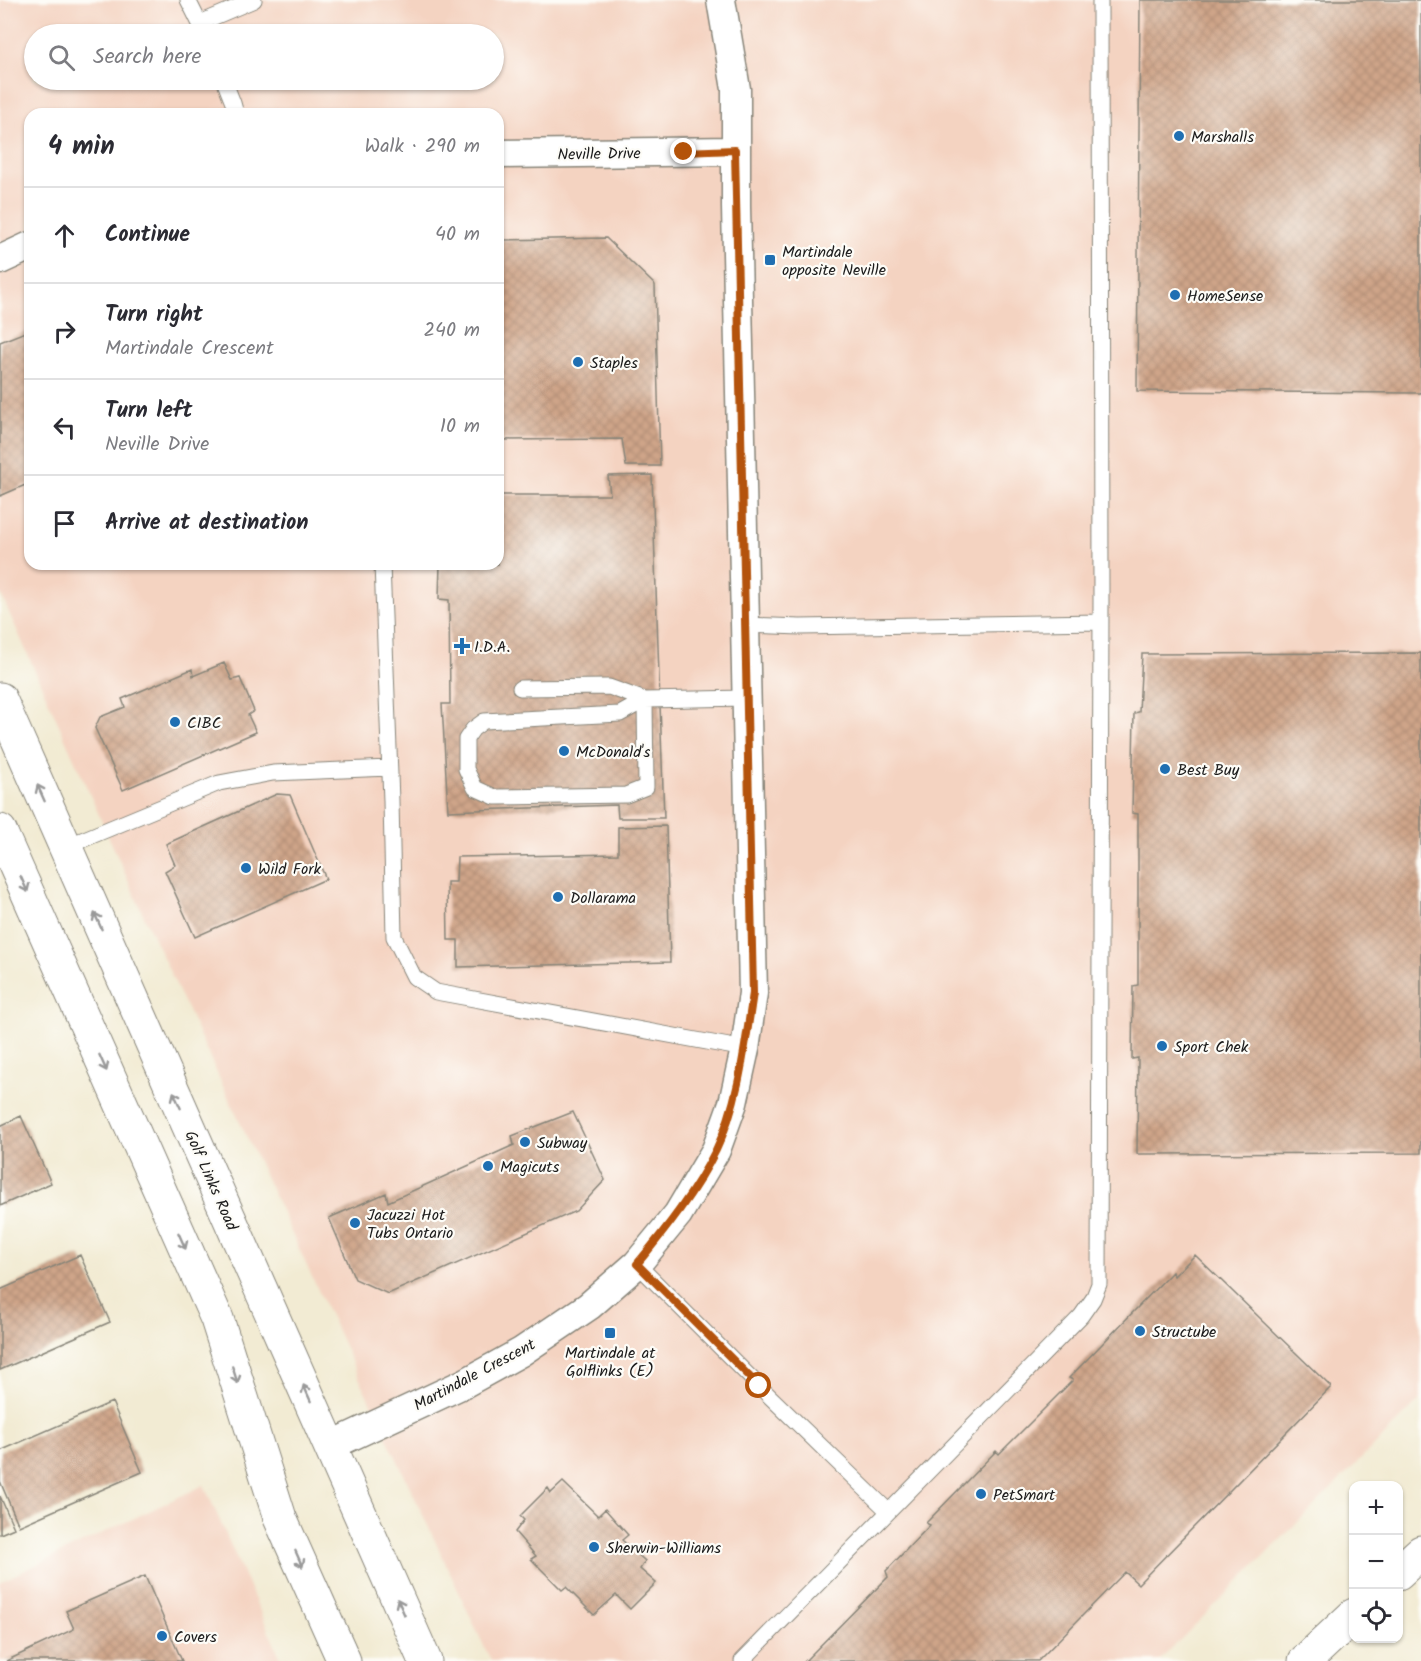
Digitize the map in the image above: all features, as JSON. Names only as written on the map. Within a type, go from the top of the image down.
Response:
[{"type":"main road","name":"Golf Links Road","points":[[0,699],[424,1661]]},
{"type":"main road","points":[[0,831],[217,1319],[280,1518],[340,1660]]},
{"type":"main road","points":[[1403,1568],[1421,1552]]},
{"type":"main road","points":[[1305,1661],[1349,1619]]},
{"type":"street","name":"Martindale Crescent","points":[[330,1446],[465,1383],[521,1352],[589,1306],[637,1264],[678,1214],[716,1150],[733,1103],[745,1048],[753,993],[735,150],[736,89],[721,0]]},
{"type":"street","name":"Neville Drive","points":[[504,154],[735,150]]},
{"type":"street","points":[[0,260],[24,249]]},
{"type":"lane","points":[[188,0],[200,24]]},
{"type":"lane","points":[[212,24],[254,0]]},
{"type":"lane","points":[[742,1661],[1081,1316],[1093,1299],[1099,1284],[1100,0]]},
{"type":"lane","points":[[228,90],[234,108]]},
{"type":"lane","points":[[382,570],[394,937],[414,977],[436,992],[745,1048]]},
{"type":"lane","points":[[745,625],[805,627],[1101,622]]},
{"type":"lane","points":[[520,688],[609,687],[645,700],[746,698]]},
{"type":"lane","points":[[645,700],[646,787],[626,795],[495,797],[475,788],[466,769],[466,739],[484,720],[620,714],[645,700]]},
{"type":"lane","points":[[65,847],[219,783],[273,773],[390,768]]},
{"type":"lane","points":[[637,1264],[888,1511]]},
{"type":"shaded area","points":[[0,0],[1421,0],[1421,1399],[1159,1661],[491,1661],[147,923],[0,592]]},
{"type":"shaded area","points":[[204,1485],[282,1661],[0,1661],[0,1582]]},
{"type":"building","points":[[1140,0],[1421,0],[1421,393],[1137,391]]},
{"type":"building","name":"Staples","points":[[606,238],[655,285],[660,466],[626,466],[622,439],[504,440],[504,240]]},
{"type":"building","points":[[24,332],[24,486],[0,496],[0,342]]},
{"type":"building","points":[[652,475],[664,818],[618,818],[617,805],[448,811],[442,704],[450,704],[449,600],[439,599],[440,570],[504,570],[504,495],[610,495],[608,476]]},
{"type":"building","points":[[1421,653],[1421,1153],[1137,1154],[1138,1058],[1132,1059],[1133,986],[1138,985],[1138,814],[1132,813],[1134,713],[1139,712],[1142,654]]},
{"type":"building","name":"CIBC","points":[[224,663],[232,680],[240,678],[254,711],[248,715],[256,732],[123,790],[95,728],[100,717],[125,707],[122,699],[192,669],[193,676]]},
{"type":"building","name":"Wild Fork","points":[[277,794],[290,795],[326,879],[195,937],[165,871],[175,865],[166,844]]},
{"type":"building","name":"Dollarama","points":[[666,826],[670,962],[458,967],[458,940],[448,940],[447,882],[456,882],[457,857],[618,854],[618,827]]},
{"type":"building","points":[[573,1112],[605,1180],[576,1211],[388,1294],[355,1279],[329,1218],[386,1193],[388,1202],[514,1145],[512,1136]]},
{"type":"building","points":[[21,1116],[51,1183],[0,1206],[0,1126]]},
{"type":"building","points":[[80,1255],[110,1322],[0,1370],[0,1290]]},
{"type":"building","points":[[1195,1255],[1331,1387],[1138,1584],[1125,1572],[1038,1661],[805,1661],[888,1577],[886,1571],[930,1525],[926,1523],[996,1451],[999,1454],[1073,1380],[1069,1378],[1172,1272],[1174,1276]]},
{"type":"building","points":[[112,1402],[142,1472],[19,1526],[0,1481],[0,1451]]},
{"type":"building","points":[[563,1482],[598,1516],[605,1509],[628,1535],[622,1540],[645,1561],[640,1569],[656,1583],[630,1609],[616,1595],[594,1615],[566,1587],[562,1590],[531,1559],[536,1556],[515,1532],[524,1520],[520,1516],[548,1488],[551,1493]]},
{"type":"building","points":[[0,1496],[14,1528],[0,1534]]},
{"type":"building","points":[[145,1576],[182,1661],[6,1661],[74,1629],[66,1611]]},
{"type":"place","name":"Marshalls","points":[[1179,136]]},
{"type":"place","name":"Martindale opposite Neville","points":[[770,260]]},
{"type":"place","name":"HomeSense","points":[[1175,295]]},
{"type":"place","name":"Staples","points":[[578,362]]},
{"type":"place","name":"I.D.A.","points":[[462,646]]},
{"type":"place","name":"CIBC","points":[[175,722]]},
{"type":"place","name":"McDonald's","points":[[564,751]]},
{"type":"place","name":"Best Buy","points":[[1165,769]]},
{"type":"place","name":"Wild Fork","points":[[246,868]]},
{"type":"place","name":"Dollarama","points":[[558,897]]},
{"type":"place","name":"Sport Chek","points":[[1162,1046]]},
{"type":"place","name":"Subway","points":[[525,1142]]},
{"type":"place","name":"Magicuts","points":[[488,1166]]},
{"type":"place","name":"Jacuzzi Hot Tubs Ontario","points":[[355,1223]]},
{"type":"place","name":"Structube","points":[[1140,1331]]},
{"type":"place","name":"Martindale at Golflinks (E)","points":[[610,1333]]},
{"type":"place","name":"PetSmart","points":[[981,1494]]},
{"type":"place","name":"Sherwin-Williams","points":[[594,1547]]},
{"type":"place","name":"Covers","points":[[162,1636]]},
{"type":"route","points":[[684,152],[735,150],[753,993],[745,1048],[733,1103],[716,1150],[678,1214],[637,1264],[759,1386]]}]
